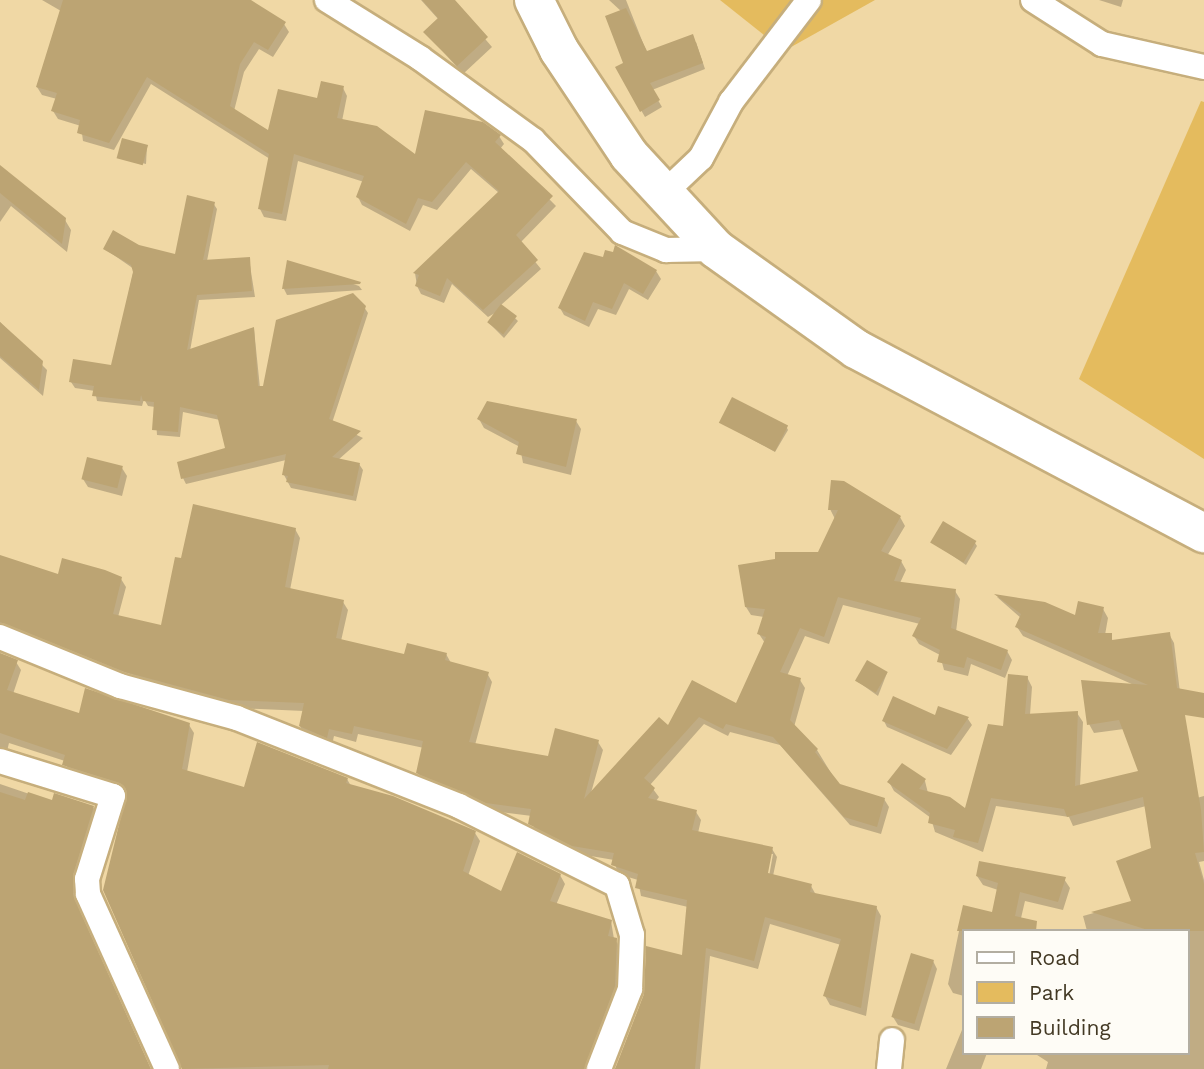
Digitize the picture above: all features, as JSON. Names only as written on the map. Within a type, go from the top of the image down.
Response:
[{"type":"main road","points":[[534,0],[589,100],[663,194],[716,249],[856,349],[1204,533]]},
{"type":"street","points":[[327,0],[420,58],[533,140],[622,232],[666,250],[716,249]]},
{"type":"street","points":[[663,194],[701,158],[731,102],[809,0]]},
{"type":"street","points":[[1033,0],[1102,44],[1204,67]]},
{"type":"street","points":[[0,637],[120,686],[237,718],[459,806],[617,885],[632,935],[630,989],[599,1069]]},
{"type":"street","points":[[0,761],[113,796],[87,879],[88,894],[167,1069]]},
{"type":"street","points":[[889,1069],[892,1040]]},
{"type":"green space","points":[[720,0],[875,0],[784,51]]},
{"type":"green space","points":[[1201,101],[1204,102],[1204,459],[1079,379]]},
{"type":"building","points":[[63,0],[251,0],[286,22],[268,50],[254,42],[240,64],[230,106],[268,130],[278,89],[317,98],[321,81],[344,86],[337,118],[377,126],[415,154],[425,110],[483,122],[501,135],[495,142],[553,196],[516,235],[538,260],[483,310],[447,278],[440,296],[415,286],[419,275],[413,273],[499,191],[466,162],[432,202],[418,198],[406,224],[356,197],[364,176],[294,154],[282,214],[258,209],[269,154],[147,77],[109,143],[77,133],[80,120],[51,111],[57,93],[36,87]]},
{"type":"building","points":[[422,0],[455,0],[488,37],[457,66],[423,32],[438,18]]},
{"type":"building","points":[[626,8],[647,51],[693,34],[703,63],[650,83],[660,100],[640,112],[615,67],[623,63],[605,16]]},
{"type":"building","points":[[122,138],[148,145],[143,165],[117,158]]},
{"type":"building","points":[[0,165],[66,218],[62,244],[0,193]]},
{"type":"building","points":[[187,195],[215,202],[203,260],[250,257],[252,291],[197,295],[187,350],[254,327],[258,386],[263,386],[276,320],[353,293],[366,306],[329,419],[361,431],[332,457],[360,463],[353,496],[286,482],[288,476],[282,475],[286,454],[181,479],[177,462],[225,448],[217,415],[180,407],[178,432],[152,430],[154,402],[143,401],[141,395],[140,401],[92,396],[94,386],[69,382],[73,359],[111,365],[133,272],[131,265],[103,249],[113,230],[139,245],[175,254]]},
{"type":"building","points":[[615,245],[657,270],[643,294],[624,283],[612,309],[593,302],[585,321],[558,308],[584,252],[603,257],[605,250],[613,252]]},
{"type":"building","points":[[287,260],[361,282],[282,289]]},
{"type":"building","points":[[501,304],[517,316],[503,334],[487,322]]},
{"type":"building","points":[[0,322],[43,361],[39,390],[0,356]]},
{"type":"building","points":[[732,397],[788,426],[775,451],[719,423]]},
{"type":"building","points":[[487,401],[577,419],[566,467],[516,454],[519,442],[477,419]]},
{"type":"building","points":[[87,457],[123,466],[117,488],[81,479]]},
{"type":"building","points":[[831,480],[844,481],[901,516],[881,551],[902,560],[894,581],[956,589],[951,628],[1008,650],[1001,670],[967,657],[964,668],[937,662],[940,650],[912,636],[921,618],[838,597],[824,637],[800,628],[780,672],[801,678],[790,720],[818,749],[815,752],[840,784],[885,798],[877,827],[844,817],[773,737],[726,724],[723,729],[699,717],[644,778],[655,788],[648,798],[697,810],[692,830],[773,847],[768,873],[812,884],[810,892],[877,906],[861,1008],[823,996],[841,939],[765,917],[754,961],[706,948],[695,1069],[615,1069],[644,994],[646,946],[682,955],[687,900],[635,888],[638,874],[611,865],[614,853],[572,846],[528,824],[531,809],[486,803],[416,773],[423,741],[354,726],[352,734],[329,729],[327,738],[299,726],[304,703],[229,700],[125,672],[0,622],[0,555],[58,574],[62,558],[122,577],[113,614],[161,625],[175,557],[181,558],[193,504],[296,528],[285,587],[344,600],[336,638],[404,654],[407,643],[447,653],[445,660],[489,672],[469,742],[548,756],[555,728],[599,740],[584,799],[659,717],[668,725],[692,680],[736,703],[766,637],[757,634],[765,609],[745,607],[738,565],[775,559],[775,552],[818,552],[838,510],[828,510]]},
{"type":"building","points":[[943,521],[976,541],[964,563],[930,542]]},
{"type":"building","points":[[994,594],[1045,602],[1075,615],[1078,601],[1104,607],[1098,633],[1112,633],[1112,640],[1170,632],[1177,688],[1204,693],[1204,718],[1185,715],[1201,810],[1204,852],[1195,853],[1204,884],[1204,931],[1145,929],[1091,912],[1131,901],[1116,861],[1151,848],[1143,797],[1067,817],[1064,809],[991,798],[978,843],[953,837],[955,830],[928,823],[930,813],[887,782],[902,763],[926,779],[919,789],[950,797],[965,808],[988,724],[1003,726],[1008,674],[1028,676],[1025,714],[1078,711],[1075,786],[1138,771],[1119,720],[1087,725],[1081,680],[1148,685],[1015,627],[1021,614]]},
{"type":"building","points":[[0,653],[18,660],[7,690],[79,713],[85,688],[190,723],[182,769],[244,787],[257,742],[348,778],[346,783],[393,796],[476,831],[463,871],[501,891],[517,852],[561,874],[550,901],[612,920],[608,936],[617,938],[615,986],[584,1069],[328,1069],[329,1065],[182,1069],[103,890],[127,792],[117,782],[62,765],[65,755],[0,733]]},
{"type":"building","points":[[867,660],[888,672],[876,693],[855,681]]},
{"type":"building","points":[[893,696],[935,715],[938,706],[969,717],[947,749],[882,721]]},
{"type":"building","points":[[0,792],[25,800],[28,792],[52,800],[54,793],[94,806],[73,875],[73,895],[151,1069],[0,1069]]},
{"type":"building","points":[[979,861],[1066,877],[1058,902],[1020,892],[1015,916],[1037,921],[1036,929],[957,931],[963,905],[992,912],[998,883],[976,876]]},
{"type":"building","points":[[911,953],[934,960],[914,1024],[891,1017]]}]
